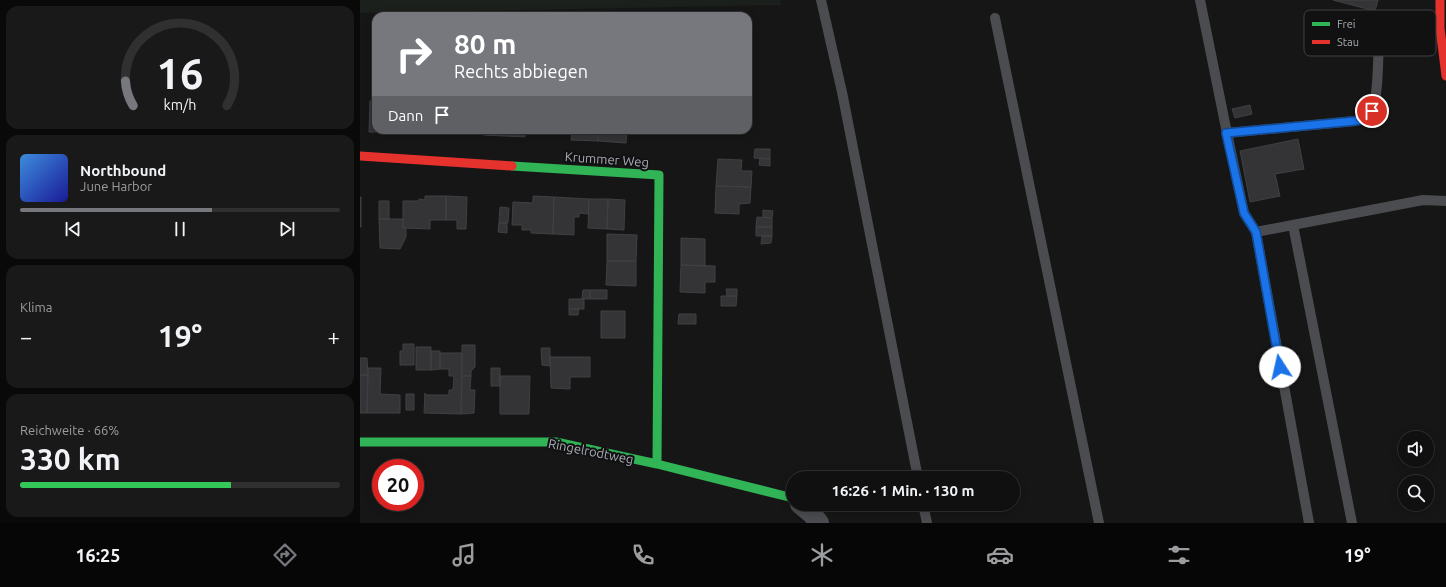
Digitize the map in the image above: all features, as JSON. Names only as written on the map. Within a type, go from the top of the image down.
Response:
[{"type":"street","points":[[1440,0],[1438,10],[1446,76]]},
{"type":"street","name":"Krummer Weg","points":[[360,156],[659,175],[657,464]]},
{"type":"street","name":"Ringelrodtweg","points":[[360,442],[556,442],[657,464],[786,496]]},
{"type":"street","points":[[808,511],[819,523]]},
{"type":"lane","points":[[821,0],[842,92],[917,471]]},
{"type":"lane","points":[[1200,0],[1226,133],[1244,213],[1256,232],[1309,523]]},
{"type":"lane","points":[[995,18],[1099,523]]},
{"type":"lane","points":[[1226,133],[1365,119],[1372,111],[1376,100],[1378,56]]},
{"type":"lane","points":[[1256,232],[1422,200],[1446,201]]},
{"type":"lane","points":[[1293,225],[1352,523]]},
{"type":"lane","points":[[924,511],[927,523]]},
{"type":"shaded area","points":[[360,0],[780,0],[781,5],[372,12],[360,13]]},
{"type":"building","points":[[1333,0],[1378,0],[1375,10]]},
{"type":"building","points":[[370,101],[372,101],[372,132],[369,132]]},
{"type":"building","points":[[1250,105],[1252,114],[1235,118],[1232,109]]},
{"type":"building","points":[[504,134],[504,136],[483,135]]},
{"type":"building","points":[[504,134],[525,134],[525,137],[504,136]]},
{"type":"building","points":[[572,134],[599,134],[598,141],[571,140]]},
{"type":"building","points":[[599,134],[627,134],[626,143],[598,141]]},
{"type":"building","points":[[1298,139],[1304,169],[1275,174],[1280,196],[1250,202],[1240,151]]},
{"type":"building","points":[[755,149],[770,149],[770,159],[754,158]]},
{"type":"building","points":[[760,158],[770,159],[770,166],[759,165]]},
{"type":"building","points":[[718,159],[742,160],[741,171],[752,171],[751,187],[716,186]]},
{"type":"building","points":[[716,186],[751,187],[750,203],[739,204],[739,214],[715,213]]},
{"type":"building","points":[[425,196],[446,196],[446,220],[430,220],[430,229],[403,228],[403,201],[419,201],[419,199],[425,200]]},
{"type":"building","points":[[446,196],[467,197],[466,229],[457,229],[457,220],[446,220]]},
{"type":"building","points":[[533,196],[554,197],[553,234],[531,233],[531,230],[522,230],[522,225],[512,225],[513,202],[533,203]]},
{"type":"building","points":[[361,197],[361,227],[360,227]]},
{"type":"building","points":[[554,197],[589,199],[588,214],[579,213],[579,217],[574,217],[574,235],[553,234]]},
{"type":"building","points":[[589,199],[608,199],[607,229],[588,228]]},
{"type":"building","points":[[608,199],[625,200],[624,230],[607,229]]},
{"type":"building","points":[[379,201],[389,201],[389,219],[379,219]]},
{"type":"building","points":[[500,207],[509,208],[508,223],[499,223]]},
{"type":"building","points":[[763,210],[773,211],[772,218],[763,217]]},
{"type":"building","points":[[757,217],[772,218],[772,227],[756,227]]},
{"type":"building","points":[[379,219],[403,219],[403,228],[406,229],[406,237],[400,249],[380,248]]},
{"type":"building","points":[[499,223],[507,223],[507,233],[498,232]]},
{"type":"building","points":[[756,227],[772,227],[772,236],[756,236]]},
{"type":"building","points":[[607,234],[637,235],[636,261],[607,261]]},
{"type":"building","points":[[762,236],[772,236],[771,243],[761,244]]},
{"type":"building","points":[[681,238],[705,239],[705,266],[681,265]]},
{"type":"building","points":[[607,261],[636,261],[636,286],[606,285]]},
{"type":"building","points":[[681,265],[715,266],[715,282],[705,282],[705,293],[680,292]]},
{"type":"building","points":[[726,289],[737,289],[737,296],[727,296]]},
{"type":"building","points":[[583,290],[590,290],[590,299],[582,299]]},
{"type":"building","points":[[590,290],[607,290],[607,299],[590,299]]},
{"type":"building","points":[[721,296],[737,296],[736,306],[721,306]]},
{"type":"building","points":[[569,299],[584,299],[584,309],[569,309]]},
{"type":"building","points":[[569,309],[579,309],[578,315],[569,315]]},
{"type":"building","points":[[601,311],[625,311],[625,338],[601,338]]},
{"type":"building","points":[[679,314],[696,314],[696,324],[678,324]]},
{"type":"building","points":[[403,344],[414,344],[414,365],[400,365],[400,351],[403,351]]},
{"type":"building","points":[[462,345],[475,345],[475,367],[471,371],[471,376],[462,376]]},
{"type":"building","points":[[416,347],[431,347],[431,370],[416,370]]},
{"type":"building","points":[[541,348],[550,348],[550,366],[542,365]]},
{"type":"building","points":[[431,351],[440,351],[440,369],[431,370]]},
{"type":"building","points":[[440,353],[462,353],[461,414],[424,413],[425,393],[425,395],[449,395],[449,390],[453,390],[454,376],[449,376],[449,369],[440,369]]},
{"type":"building","points":[[550,357],[590,357],[590,377],[570,377],[570,389],[551,388]]},
{"type":"building","points":[[360,358],[367,358],[368,375],[360,375]]},
{"type":"building","points":[[368,368],[381,368],[380,394],[400,395],[400,413],[367,413]]},
{"type":"building","points":[[491,368],[500,368],[500,386],[491,386]]},
{"type":"building","points":[[360,375],[368,375],[367,413],[360,413]]},
{"type":"building","points":[[462,376],[471,376],[470,390],[475,390],[474,413],[461,414]]},
{"type":"building","points":[[500,376],[530,376],[529,414],[500,414]]},
{"type":"building","points":[[406,394],[414,394],[414,410],[406,410]]},
{"type":"traffic: fast","points":[[512,166],[659,175],[657,464]]},
{"type":"traffic: fast","points":[[360,442],[556,442],[657,464],[786,496]]},
{"type":"traffic: jam","points":[[1440,0],[1440,28],[1446,76]]},
{"type":"traffic: jam","points":[[360,156],[512,166]]},
{"type":"route","points":[[1280,367],[1256,232],[1244,213],[1226,133],[1355,121],[1365,119],[1372,111]]}]
